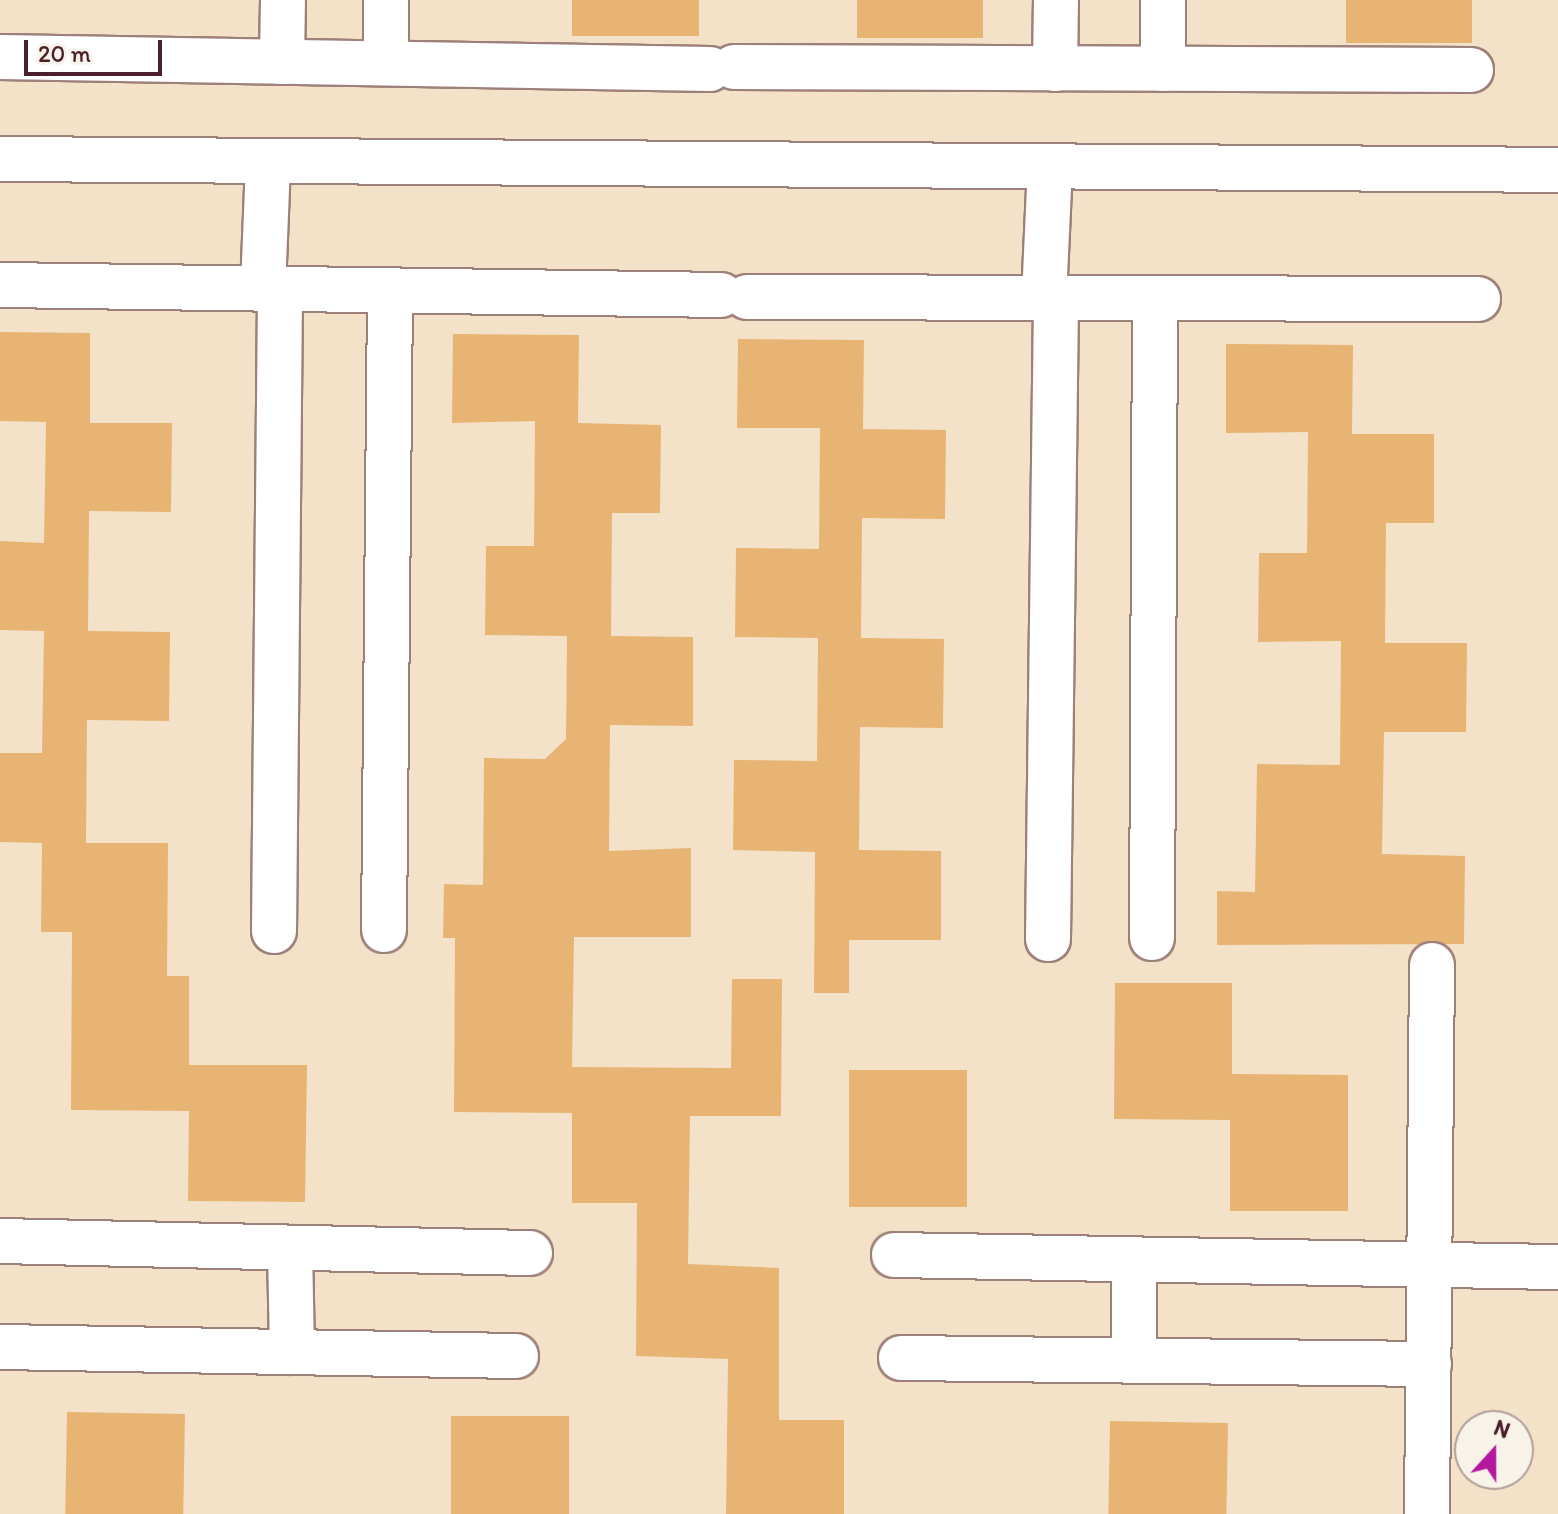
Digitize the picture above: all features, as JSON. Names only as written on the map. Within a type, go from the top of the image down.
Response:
[{"type":"street","points":[[282,62],[283,0]]},
{"type":"street","points":[[386,0],[386,63]]},
{"type":"street","points":[[1055,69],[1056,0]]},
{"type":"street","points":[[1163,0],[1163,69]]},
{"type":"street","points":[[0,57],[722,68],[1471,70]]},
{"type":"street","points":[[0,159],[268,164],[1558,170]]},
{"type":"street","points":[[268,164],[272,288],[274,931]]},
{"type":"street","points":[[1048,939],[1050,167]]},
{"type":"street","points":[[0,285],[734,296],[1478,299]]},
{"type":"street","points":[[384,930],[390,290]]},
{"type":"street","points":[[1152,938],[1155,298]]},
{"type":"street","points":[[1427,1514],[1432,965]]},
{"type":"street","points":[[0,1241],[530,1253]]},
{"type":"street","points":[[290,1248],[292,1352]]},
{"type":"street","points":[[894,1255],[1429,1261],[1558,1267]]},
{"type":"street","points":[[1134,1259],[1134,1360]]},
{"type":"street","points":[[0,1347],[516,1356]]},
{"type":"street","points":[[901,1358],[1429,1364]]},
{"type":"building","points":[[572,0],[699,0],[699,36],[572,36]]},
{"type":"building","points":[[857,0],[983,0],[983,38],[857,38]]},
{"type":"building","points":[[1346,0],[1472,0],[1472,43],[1346,43]]},
{"type":"building","points":[[0,332],[90,333],[90,423],[172,423],[171,512],[89,511],[88,631],[170,632],[169,721],[87,720],[86,843],[168,843],[167,976],[189,976],[189,1065],[307,1065],[305,1202],[188,1201],[189,1111],[71,1110],[72,932],[41,932],[42,843],[0,842],[0,753],[42,753],[44,631],[0,630],[0,541],[44,543],[46,422],[0,421]]},
{"type":"building","points":[[453,334],[579,335],[578,423],[661,425],[660,513],[612,513],[611,636],[693,637],[693,726],[610,725],[609,851],[691,848],[691,937],[574,937],[572,1067],[731,1068],[732,979],[782,979],[781,1116],[690,1116],[688,1264],[779,1268],[779,1420],[844,1420],[844,1514],[726,1514],[728,1359],[636,1356],[637,1203],[572,1203],[572,1113],[454,1112],[455,938],[443,938],[444,884],[483,885],[484,758],[545,759],[566,739],[567,636],[485,635],[486,546],[534,546],[535,421],[452,423]]},
{"type":"building","points":[[738,339],[864,340],[863,429],[946,430],[945,519],[862,518],[861,638],[944,639],[943,728],[860,727],[859,850],[941,851],[941,940],[849,940],[849,993],[814,993],[815,852],[733,850],[734,760],[817,761],[818,638],[735,637],[736,548],[819,549],[820,428],[737,428]]},
{"type":"building","points":[[1226,344],[1353,345],[1352,434],[1434,434],[1434,523],[1386,523],[1385,643],[1467,643],[1466,732],[1384,732],[1382,854],[1465,856],[1464,944],[1217,945],[1217,891],[1255,892],[1257,764],[1340,765],[1341,641],[1258,642],[1259,553],[1307,553],[1308,432],[1226,433]]},
{"type":"building","points":[[1115,983],[1232,983],[1232,1074],[1348,1075],[1348,1211],[1230,1211],[1230,1120],[1114,1119]]},
{"type":"building","points":[[849,1070],[967,1070],[967,1207],[849,1207]]},
{"type":"building","points":[[67,1412],[185,1414],[183,1514],[65,1514]]},
{"type":"building","points":[[451,1416],[569,1416],[569,1514],[451,1514]]},
{"type":"building","points":[[1110,1421],[1228,1423],[1226,1514],[1108,1514]]}]
